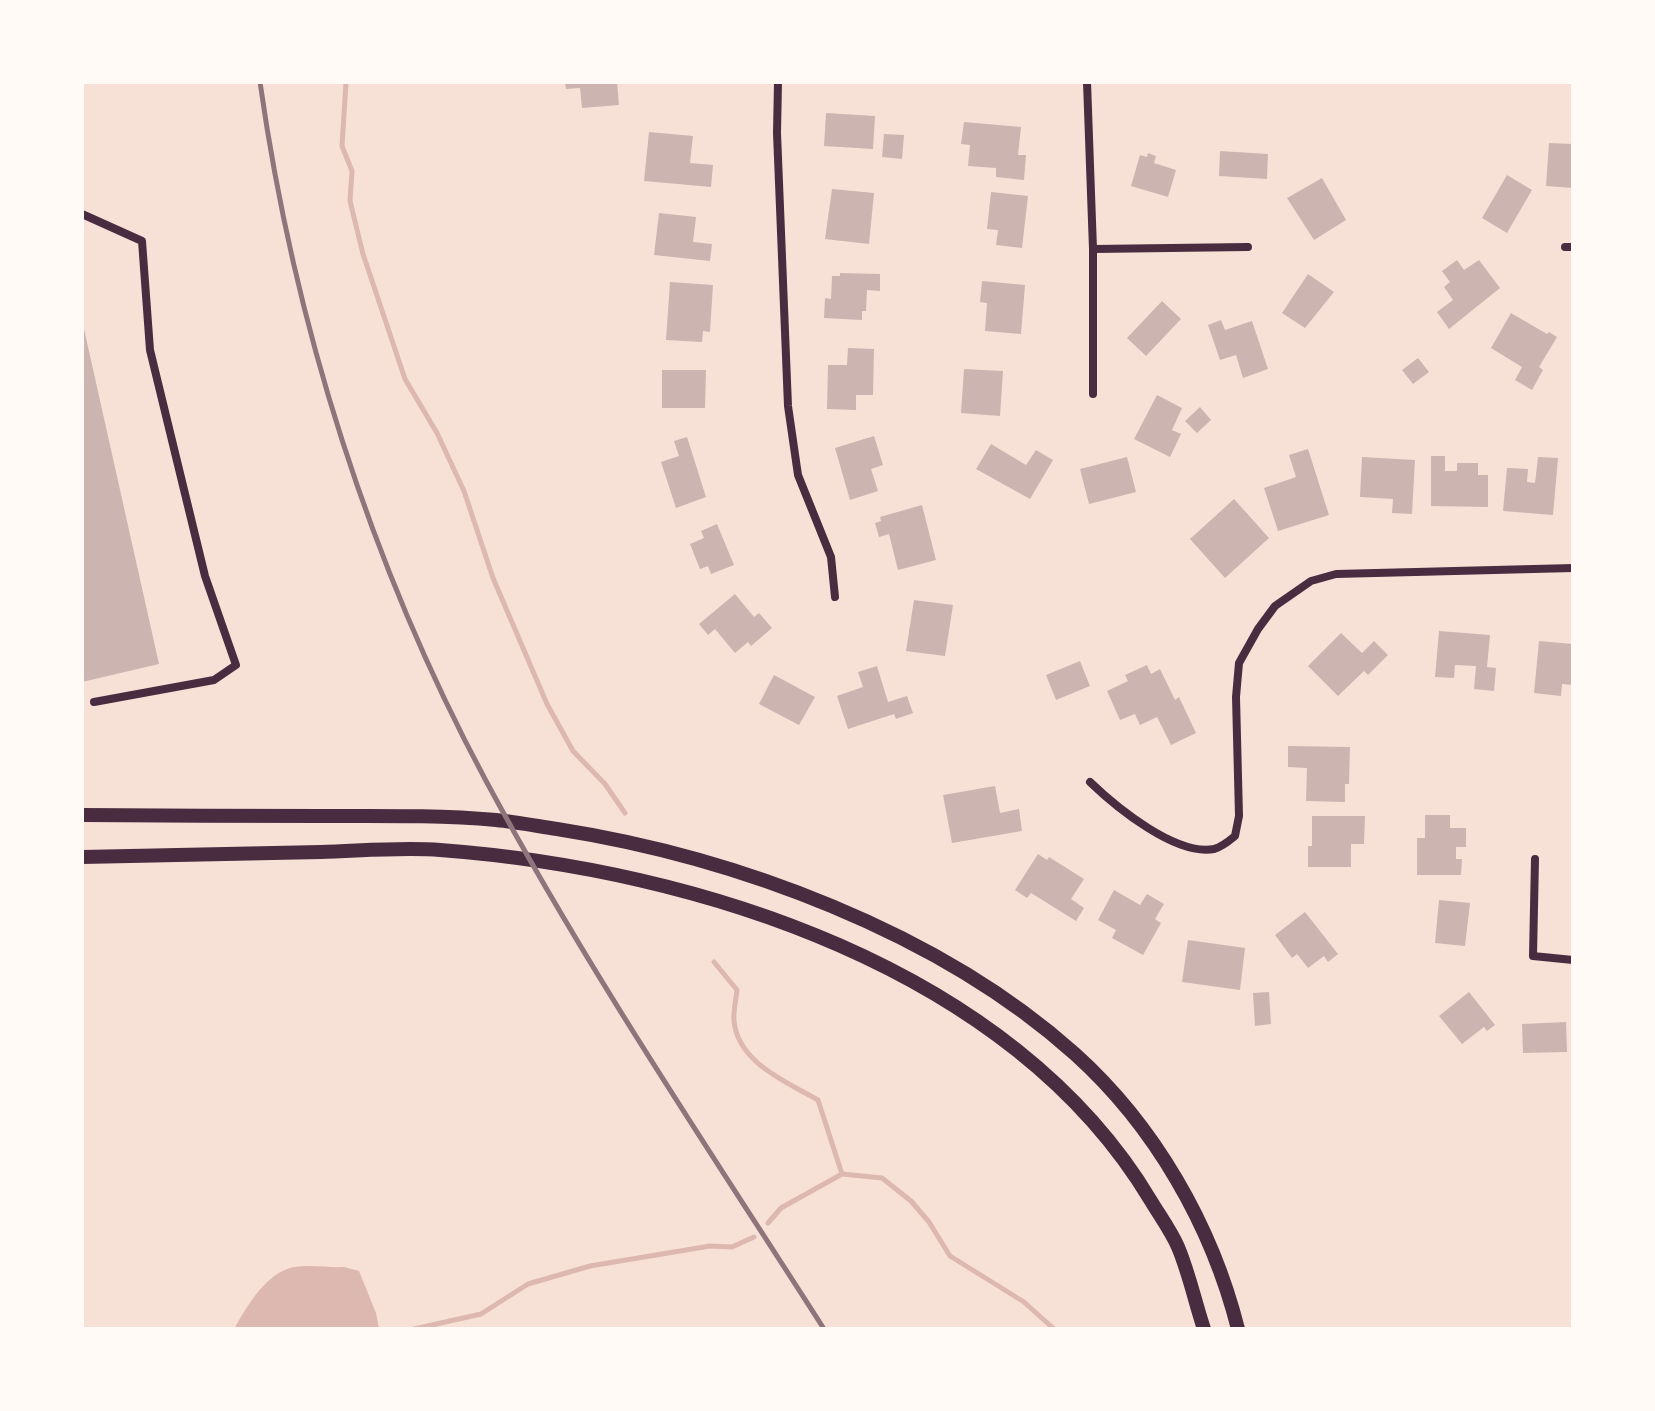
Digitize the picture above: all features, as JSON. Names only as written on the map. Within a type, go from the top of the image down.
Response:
[{"type":"main road","points":[[82,815],[415,816],[498,820],[606,837],[742,872],[820,903],[905,941],[975,980],[1029,1016],[1077,1055],[1105,1085],[1172,1171],[1203,1227],[1228,1290],[1238,1329]]},
{"type":"main road","points":[[82,857],[435,850],[510,856],[631,877],[749,909],[816,936],[933,994],[985,1026],[1056,1082],[1098,1127],[1137,1178],[1178,1246],[1204,1329]]},
{"type":"street","points":[[778,82],[777,133],[788,406],[798,475],[831,557],[835,597]]},
{"type":"street","points":[[1087,82],[1093,249],[1093,394]]},
{"type":"street","points":[[82,214],[142,241],[150,350],[205,576],[236,665],[214,680],[94,702]]},
{"type":"street","points":[[1093,249],[1248,247]]},
{"type":"street","points":[[1090,782],[1107,798],[1168,840],[1197,851],[1218,849],[1235,836],[1239,816],[1236,697],[1239,663],[1275,606],[1311,581],[1336,574],[1573,568]]},
{"type":"street","points":[[1535,859],[1533,956],[1573,960]]},
{"type":"shaded area","points":[[300,1266],[344,1267],[359,1271],[379,1329],[234,1329],[256,1294],[278,1273]]},
{"type":"building","points":[[565,82],[617,82],[619,105],[582,108],[580,88],[566,89]]},
{"type":"building","points":[[826,113],[875,116],[873,149],[824,146]]},
{"type":"building","points":[[964,122],[1021,127],[1018,155],[1026,155],[1024,180],[996,177],[996,168],[968,166],[970,145],[961,144]]},
{"type":"building","points":[[649,132],[693,136],[690,163],[713,165],[711,187],[644,181]]},
{"type":"building","points":[[884,134],[904,135],[902,159],[882,157]]},
{"type":"building","points":[[1549,143],[1573,144],[1573,188],[1546,186]]},
{"type":"building","points":[[1220,151],[1268,154],[1267,179],[1219,176]]},
{"type":"building","points":[[1148,153],[1156,156],[1154,163],[1176,170],[1168,197],[1131,186],[1140,155],[1147,157]]},
{"type":"building","points":[[1507,175],[1532,190],[1507,233],[1482,218]]},
{"type":"building","points":[[1322,178],[1346,220],[1314,240],[1287,198]]},
{"type":"building","points":[[832,189],[874,193],[869,244],[825,239]]},
{"type":"building","points":[[991,192],[1028,196],[1022,248],[996,245],[998,230],[987,229]]},
{"type":"building","points":[[659,213],[696,217],[693,242],[712,244],[710,261],[654,255]]},
{"type":"building","points":[[1457,260],[1464,270],[1479,260],[1500,288],[1449,329],[1437,312],[1453,300],[1444,287],[1450,282],[1442,271]]},
{"type":"building","points":[[840,273],[880,274],[880,291],[867,290],[866,311],[862,311],[862,320],[824,318],[825,298],[831,299],[832,276],[840,276]]},
{"type":"building","points":[[1308,274],[1334,292],[1305,328],[1282,313]]},
{"type":"building","points":[[982,281],[1025,285],[1021,334],[985,331],[987,303],[980,302]]},
{"type":"building","points":[[670,282],[713,285],[710,332],[703,331],[702,342],[666,340]]},
{"type":"building","points":[[1162,301],[1181,319],[1146,356],[1127,338]]},
{"type":"building","points":[[1511,313],[1557,337],[1539,367],[1543,370],[1532,390],[1515,380],[1522,367],[1491,348]]},
{"type":"building","points":[[82,320],[159,664],[82,682]]},
{"type":"building","points":[[1221,320],[1225,330],[1252,321],[1268,369],[1243,378],[1236,355],[1220,360],[1208,325]]},
{"type":"building","points":[[848,348],[874,349],[873,395],[856,395],[856,410],[827,409],[828,365],[847,365]]},
{"type":"building","points":[[1418,358],[1429,372],[1413,384],[1402,370]]},
{"type":"building","points":[[964,369],[1003,371],[1000,416],[961,413]]},
{"type":"building","points":[[662,370],[706,370],[705,408],[662,408]]},
{"type":"building","points":[[1157,395],[1182,408],[1172,430],[1181,434],[1170,457],[1134,439]]},
{"type":"building","points":[[1200,407],[1211,420],[1197,433],[1185,421]]},
{"type":"building","points":[[874,436],[883,465],[871,469],[878,491],[850,500],[835,448]]},
{"type":"building","points":[[687,437],[706,497],[676,508],[661,462],[679,456],[674,441]]},
{"type":"building","points":[[991,444],[1026,465],[1036,450],[1053,460],[1030,499],[976,469]]},
{"type":"building","points":[[1308,449],[1329,515],[1278,531],[1264,488],[1296,477],[1289,455]]},
{"type":"building","points":[[1431,456],[1445,456],[1445,471],[1457,471],[1457,463],[1478,463],[1478,475],[1488,475],[1488,507],[1431,506]]},
{"type":"building","points":[[1127,457],[1136,492],[1089,504],[1080,469]]},
{"type":"building","points":[[1362,457],[1415,460],[1412,514],[1392,513],[1393,499],[1360,497]]},
{"type":"building","points":[[1538,457],[1558,458],[1553,515],[1503,511],[1507,468],[1528,469],[1527,482],[1535,483]]},
{"type":"building","points":[[1234,499],[1269,538],[1225,578],[1190,539]]},
{"type":"building","points":[[922,505],[936,560],[898,570],[889,534],[879,537],[875,523],[881,521],[880,517]]},
{"type":"building","points":[[717,524],[734,565],[711,574],[708,566],[700,569],[690,544],[704,538],[701,531]]},
{"type":"building","points":[[735,594],[754,617],[759,613],[772,628],[751,646],[748,642],[735,653],[715,629],[708,635],[699,624]]},
{"type":"building","points":[[914,600],[953,605],[945,656],[906,651]]},
{"type":"building","points":[[1439,631],[1490,635],[1487,667],[1496,668],[1494,691],[1474,689],[1476,666],[1455,665],[1454,678],[1435,677]]},
{"type":"building","points":[[1341,633],[1362,653],[1374,641],[1388,655],[1368,675],[1364,671],[1338,696],[1308,666]]},
{"type":"building","points":[[1539,641],[1573,644],[1573,685],[1562,684],[1561,696],[1534,693]]},
{"type":"building","points":[[1080,661],[1090,686],[1056,700],[1046,675]]},
{"type":"building","points":[[1147,665],[1151,674],[1160,669],[1175,700],[1179,697],[1196,733],[1171,745],[1157,717],[1140,725],[1135,714],[1120,720],[1107,691],[1128,681],[1125,675]]},
{"type":"building","points":[[877,666],[888,702],[907,696],[913,713],[896,719],[894,714],[848,729],[837,696],[863,687],[858,672]]},
{"type":"building","points":[[774,675],[815,697],[799,725],[759,704]]},
{"type":"building","points":[[1288,746],[1350,747],[1345,802],[1306,801],[1307,768],[1288,767]]},
{"type":"building","points":[[995,786],[1000,813],[1019,809],[1022,831],[952,843],[943,795]]},
{"type":"building","points":[[1425,815],[1450,815],[1450,828],[1466,828],[1466,847],[1456,847],[1456,859],[1462,859],[1461,875],[1417,875],[1417,838],[1425,838]]},
{"type":"building","points":[[1312,816],[1365,816],[1364,844],[1351,844],[1351,867],[1308,867]]},
{"type":"building","points":[[1038,854],[1047,860],[1049,857],[1084,879],[1071,899],[1084,908],[1076,921],[1031,893],[1027,898],[1015,890]]},
{"type":"building","points":[[1114,890],[1140,905],[1147,894],[1164,904],[1155,919],[1161,923],[1143,955],[1112,938],[1116,930],[1098,920]]},
{"type":"building","points":[[1439,900],[1470,903],[1465,946],[1435,943]]},
{"type":"building","points":[[1305,912],[1338,954],[1328,962],[1324,956],[1308,968],[1297,954],[1292,958],[1275,935]]},
{"type":"building","points":[[1188,940],[1245,948],[1240,990],[1182,982]]},
{"type":"building","points":[[1269,992],[1271,1024],[1255,1026],[1253,993]]},
{"type":"building","points":[[1469,992],[1495,1025],[1487,1031],[1484,1027],[1462,1044],[1439,1016]]},
{"type":"building","points":[[1566,1022],[1567,1052],[1523,1053],[1522,1024]]},
{"type":"waterway","points":[[346,82],[342,146],[352,171],[350,201],[363,254],[405,379],[437,433],[464,491],[493,578],[547,704],[573,751],[605,784],[625,813]]},
{"type":"waterway","points":[[714,962],[737,990],[734,1021],[744,1049],[766,1070],[818,1100],[842,1174]]},
{"type":"waterway","points":[[842,1174],[882,1178],[911,1201],[929,1222],[950,1256],[1024,1302],[1054,1329]]},
{"type":"waterway","points":[[768,1223],[781,1208],[842,1174]]},
{"type":"waterway","points":[[414,1329],[481,1314],[528,1284],[590,1266],[710,1246],[732,1247],[754,1237]]},
{"type":"railway","points":[[260,82],[293,262],[316,352],[372,528],[406,613],[444,697],[524,850],[649,1057],[824,1329]]}]
